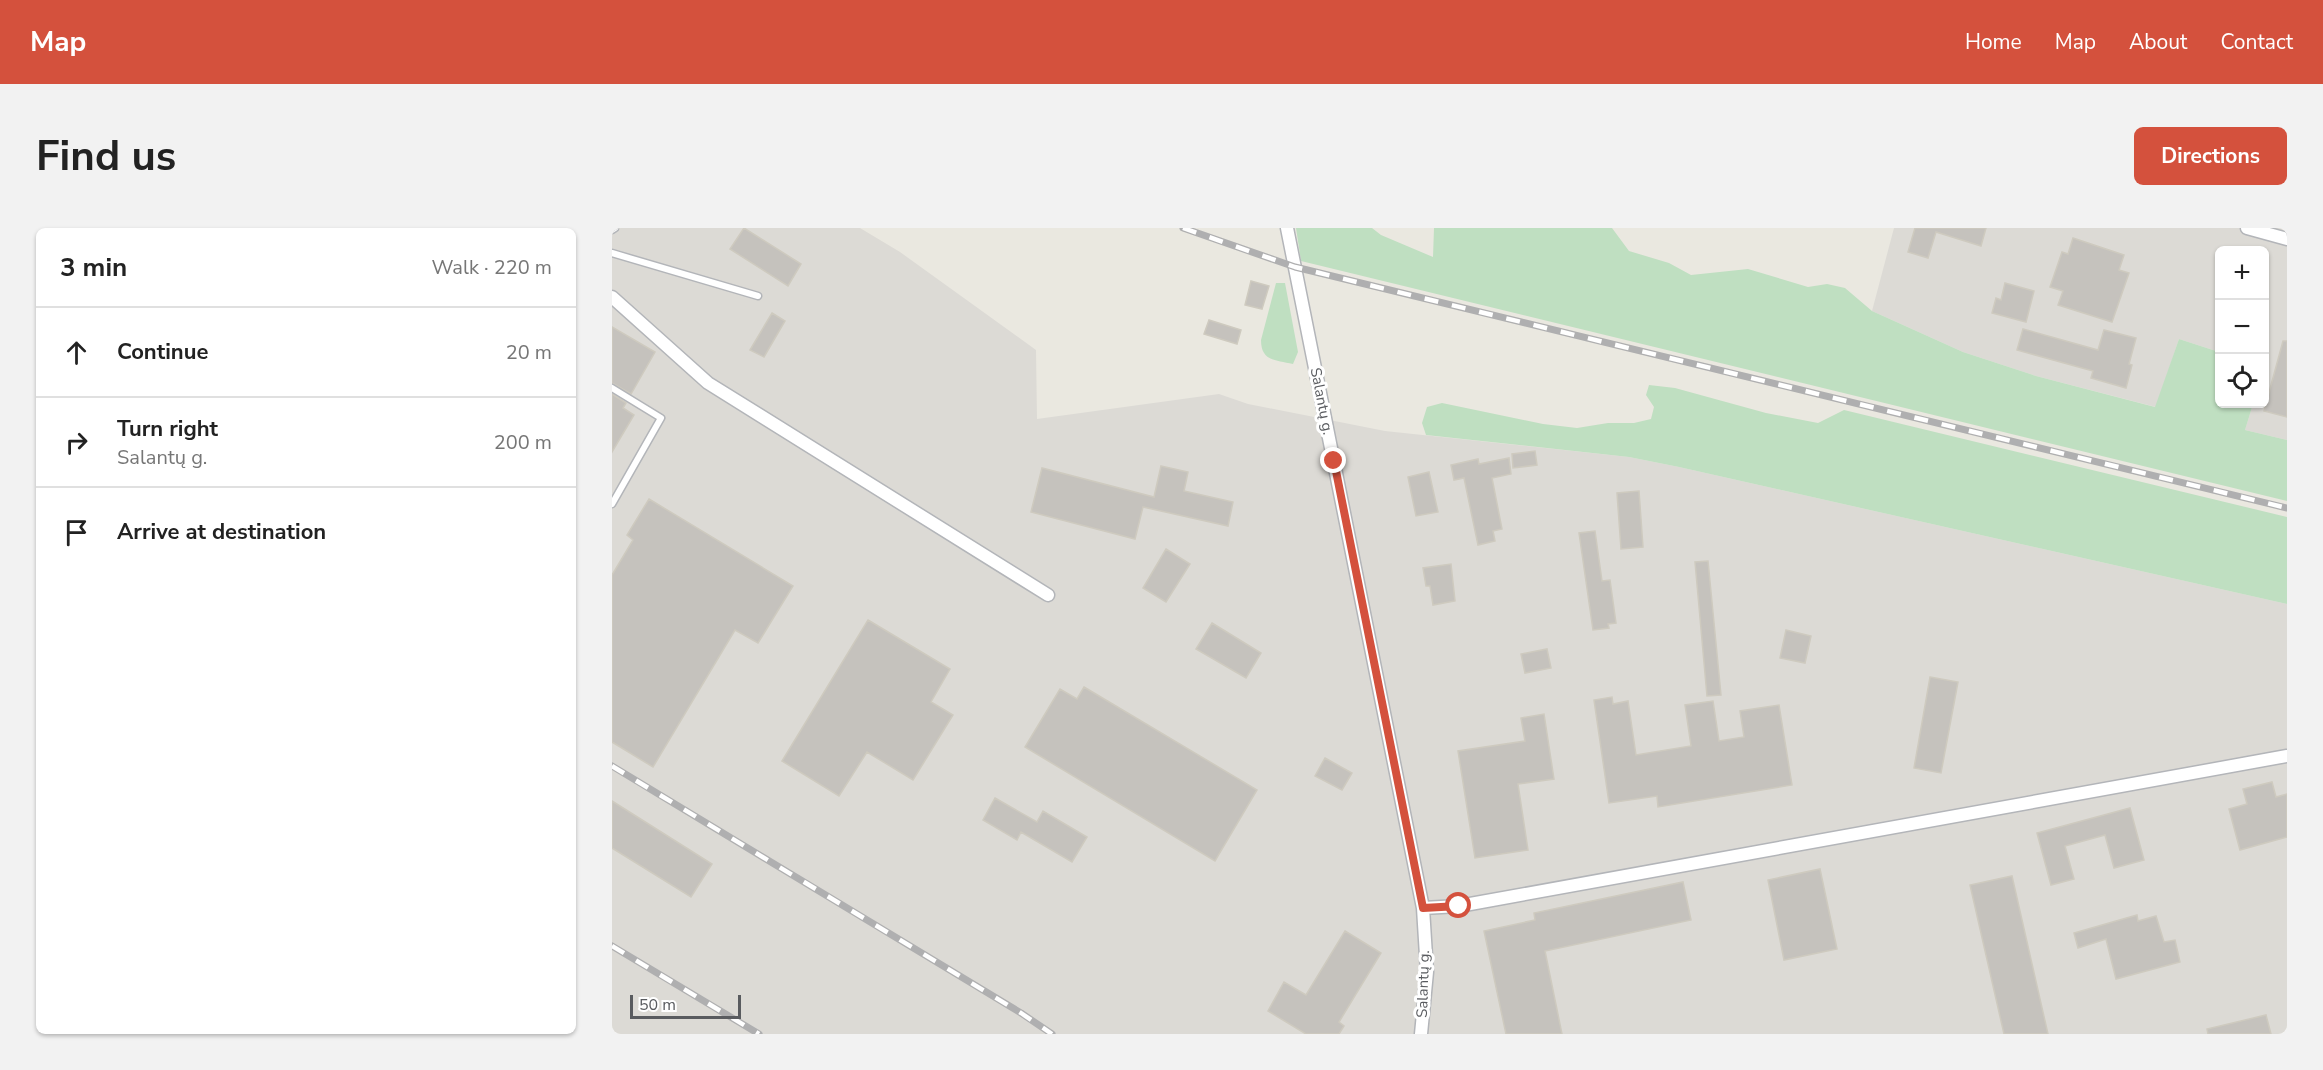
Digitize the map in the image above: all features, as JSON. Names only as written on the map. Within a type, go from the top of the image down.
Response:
[{"type":"street","name":"Salantų g.","points":[[1287,228],[1423,908],[1427,972],[1421,1034]]},
{"type":"street","points":[[2247,228],[2287,239]]},
{"type":"street","points":[[612,297],[708,383],[1048,595]]},
{"type":"street","points":[[1423,908],[1459,906],[2287,756]]},
{"type":"lane","points":[[612,253],[758,296]]},
{"type":"lane","points":[[612,388],[661,418],[612,504]]},
{"type":"shaded area","points":[[612,228],[860,228],[900,252],[1036,350],[1037,419],[1219,394],[1248,404],[1385,431],[1629,457],[2287,604],[2287,1034],[612,1034]]},
{"type":"shaded area","points":[[1894,228],[2287,228],[2287,440],[2245,430],[2252,408],[2269,408],[2269,246],[2215,246],[2215,351],[2179,339],[2156,407],[2036,376],[1963,352],[1872,311]]},
{"type":"green space","points":[[1296,228],[1372,228],[1381,235],[1433,257],[1434,228],[1612,228],[1629,251],[1669,263],[1691,275],[1748,269],[1808,287],[1827,284],[1845,288],[1872,311],[1963,352],[2036,376],[2155,407],[2179,339],[2215,351],[2215,408],[2252,408],[2245,430],[2287,440],[2287,501],[1301,261]]},
{"type":"green space","points":[[1276,283],[1285,283],[1298,352],[1293,364],[1270,358],[1263,352],[1261,340]]},
{"type":"green space","points":[[1649,385],[1675,388],[1766,413],[1818,423],[1844,410],[2287,517],[2287,604],[1629,457],[1426,435],[1422,423],[1427,407],[1442,403],[1543,424],[1577,428],[1608,423],[1634,423],[1651,419],[1654,407],[1646,395]]},
{"type":"building","points":[[744,228],[801,264],[788,286],[730,249]]},
{"type":"building","points":[[1915,228],[1986,228],[1981,246],[1936,232],[1928,258],[1908,252]]},
{"type":"building","points":[[2073,238],[2124,255],[2119,270],[2129,273],[2112,322],[2058,305],[2063,291],[2050,287],[2062,252],[2068,254]]},
{"type":"building","points":[[1251,281],[1269,286],[1262,309],[1245,305]]},
{"type":"building","points":[[2005,283],[2034,291],[2026,322],[1992,313],[1996,298],[2001,300]]},
{"type":"building","points":[[772,313],[785,321],[764,357],[750,350]]},
{"type":"building","points":[[1209,320],[1241,330],[1237,344],[1204,334]]},
{"type":"building","points":[[612,327],[655,352],[631,394],[612,383]]},
{"type":"building","points":[[2023,329],[2098,350],[2104,330],[2136,338],[2126,388],[2091,378],[2093,371],[2017,350]]},
{"type":"building","points":[[2283,341],[2287,341],[2287,417],[2264,411],[2265,408],[2269,408],[2269,393]]},
{"type":"building","points":[[612,394],[626,403],[623,408],[634,415],[612,452]]},
{"type":"building","points":[[1535,451],[1537,465],[1513,468],[1512,454]]},
{"type":"building","points":[[1509,458],[1511,474],[1492,478],[1502,529],[1493,531],[1495,541],[1478,545],[1464,478],[1454,480],[1451,465],[1478,459],[1479,464]]},
{"type":"building","points":[[1161,466],[1188,472],[1184,491],[1233,502],[1228,526],[1143,507],[1135,539],[1031,512],[1042,468],[1154,497]]},
{"type":"building","points":[[1429,472],[1438,512],[1416,516],[1408,477]]},
{"type":"building","points":[[1639,491],[1643,547],[1621,549],[1617,493]]},
{"type":"building","points":[[649,499],[793,586],[758,643],[735,630],[653,767],[612,742],[612,575],[633,540],[627,535]]},
{"type":"building","points":[[1595,531],[1602,581],[1610,580],[1616,623],[1608,624],[1609,628],[1593,630],[1579,533]]},
{"type":"building","points":[[1166,549],[1190,564],[1166,602],[1143,588]]},
{"type":"building","points":[[1708,561],[1721,695],[1707,696],[1695,562]]},
{"type":"building","points":[[1451,564],[1455,601],[1433,605],[1430,586],[1426,586],[1423,568]]},
{"type":"building","points":[[868,620],[950,669],[931,702],[953,715],[913,780],[867,752],[839,796],[782,761]]},
{"type":"building","points":[[1212,623],[1261,653],[1246,678],[1196,649]]},
{"type":"building","points":[[1786,630],[1811,636],[1805,663],[1780,658]]},
{"type":"building","points":[[1547,649],[1551,668],[1525,673],[1521,654]]},
{"type":"building","points":[[1930,677],[1958,682],[1941,773],[1914,768]]},
{"type":"building","points":[[1084,687],[1257,790],[1215,861],[1025,747],[1060,689],[1077,699]]},
{"type":"building","points":[[1612,697],[1613,704],[1628,701],[1636,755],[1691,746],[1685,705],[1713,701],[1719,741],[1744,737],[1740,711],[1779,705],[1792,785],[1658,807],[1657,796],[1609,803],[1594,700]]},
{"type":"building","points":[[1544,714],[1554,779],[1518,784],[1528,850],[1475,858],[1458,751],[1525,741],[1521,718]]},
{"type":"building","points":[[1325,758],[1352,773],[1342,790],[1315,776]]},
{"type":"building","points":[[2272,782],[2276,797],[2287,794],[2287,837],[2240,850],[2229,809],[2247,804],[2243,789]]},
{"type":"building","points":[[995,798],[1037,822],[1043,811],[1087,837],[1072,862],[1021,832],[1017,840],[983,820]]},
{"type":"building","points":[[612,801],[712,864],[691,897],[612,848]]},
{"type":"building","points":[[2130,808],[2144,860],[2114,868],[2105,835],[2065,846],[2074,879],[2051,885],[2037,833]]},
{"type":"building","points":[[1820,869],[1837,949],[1784,960],[1768,880]]},
{"type":"building","points":[[2012,876],[2048,1034],[2004,1034],[1970,885]]},
{"type":"building","points":[[1683,882],[1691,920],[1545,951],[1562,1034],[1506,1034],[1484,931],[1535,920],[1534,913]]},
{"type":"building","points":[[2137,915],[2138,921],[2156,916],[2164,942],[2175,940],[2180,962],[2116,979],[2106,939],[2078,948],[2074,933]]},
{"type":"building","points":[[1345,931],[1381,953],[1339,1022],[1344,1026],[1339,1034],[1306,1034],[1268,1011],[1284,982],[1306,995]]},
{"type":"building","points":[[2266,1015],[2271,1034],[2208,1034],[2207,1029]]},
{"type":"railway","points":[[1183,228],[1295,267],[2287,508]]},
{"type":"railway","points":[[612,766],[1021,1013],[1052,1034]]},
{"type":"railway","points":[[612,946],[759,1034]]},
{"type":"route","points":[[1334,461],[1423,908],[1459,906]]}]
